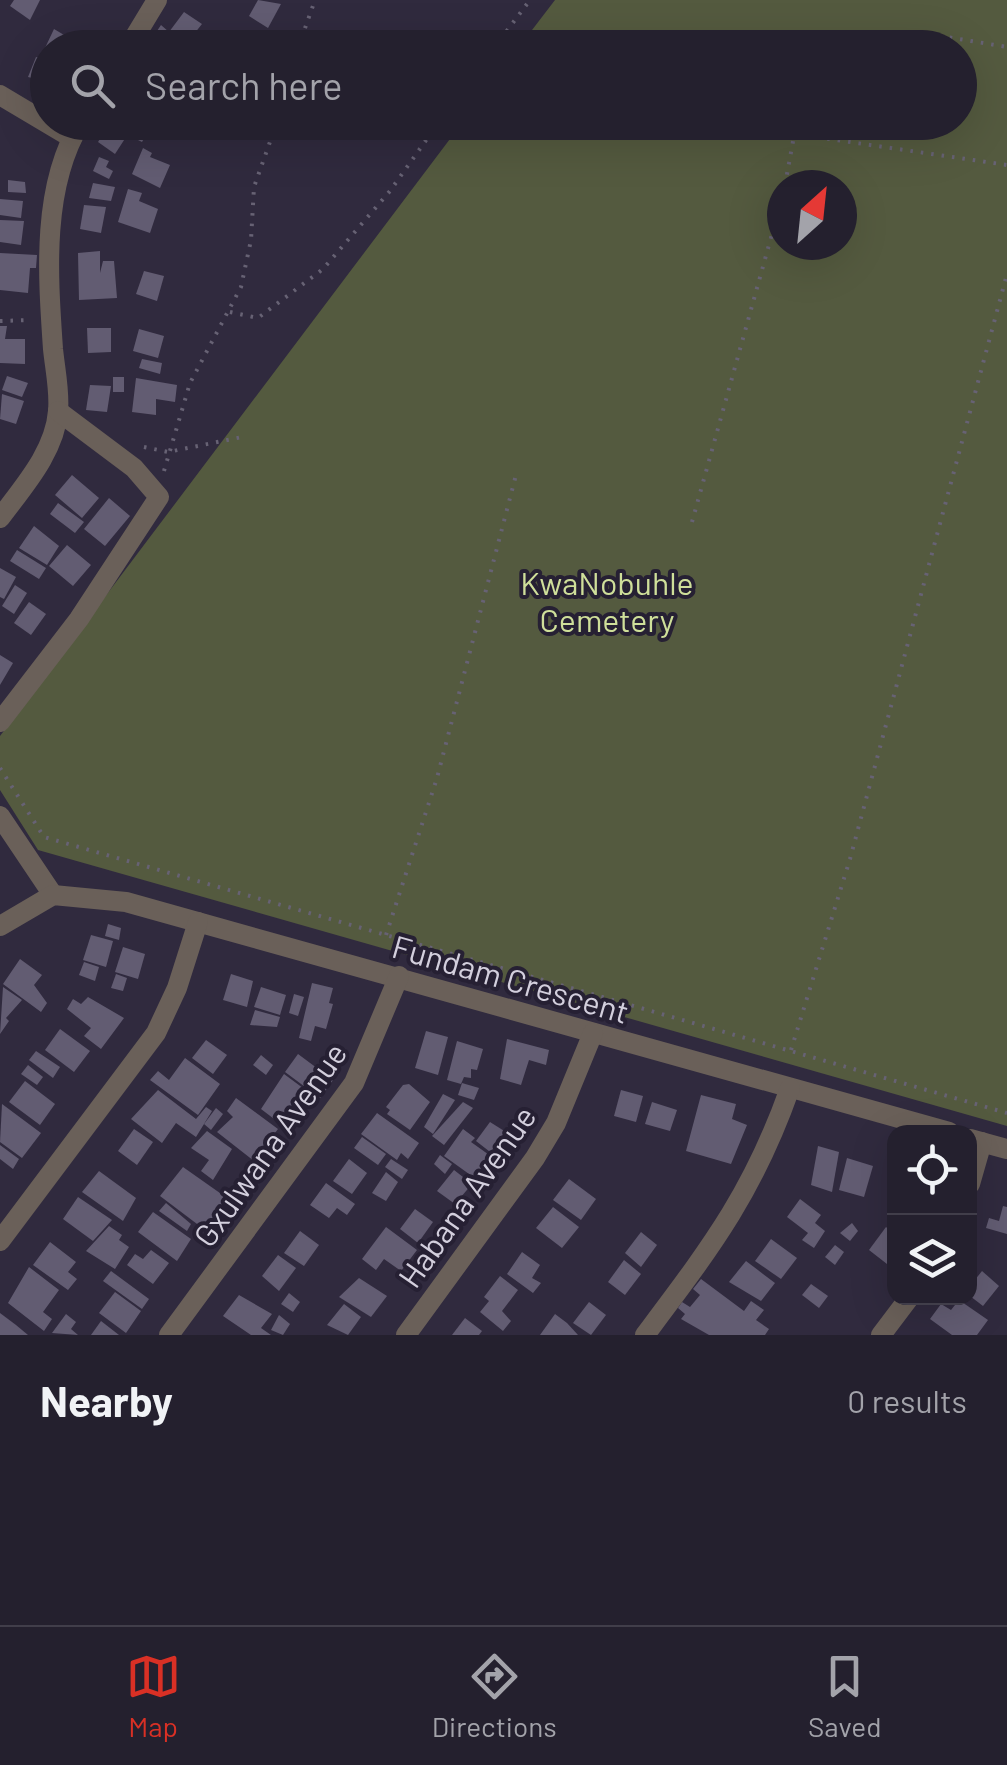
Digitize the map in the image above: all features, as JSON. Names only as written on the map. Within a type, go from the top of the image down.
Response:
[{"type":"street","points":[[139,30],[157,0]]},
{"type":"street","points":[[0,95],[30,109]]},
{"type":"street","points":[[0,518],[42,460],[58,410],[52,320],[53,206],[73,140]]},
{"type":"street","points":[[0,722],[79,619],[159,497],[134,468],[58,410]]},
{"type":"street","points":[[0,926],[53,895],[2,823]]},
{"type":"street","name":"Fundam Crescent","points":[[53,895],[126,902],[924,1125]]},
{"type":"street","points":[[0,1241],[156,1033],[178,988],[198,922]]},
{"type":"street","name":"Gxulwana Avenue","points":[[170,1335],[354,1083],[399,976]]},
{"type":"street","name":"Habana Avenue","points":[[406,1335],[535,1158],[556,1123],[593,1033]]},
{"type":"street","points":[[646,1335],[736,1212],[765,1157],[790,1088]]},
{"type":"street","points":[[977,1140],[1007,1149]]},
{"type":"street","points":[[881,1335],[904,1305]]},
{"type":"path","points":[[304,30],[315,0]]},
{"type":"path","points":[[508,30],[530,0]]},
{"type":"path","points":[[977,42],[1007,47]]},
{"type":"path","points":[[159,497],[168,452],[190,383],[241,288],[251,240],[254,187],[271,140]]},
{"type":"path","points":[[230,312],[258,318],[323,269],[390,190],[426,140]]},
{"type":"path","points":[[787,170],[793,140]]},
{"type":"path","points":[[822,140],[1007,166]]},
{"type":"path","points":[[692,522],[767,252]]},
{"type":"path","points":[[791,1050],[850,859],[1007,274]]},
{"type":"path","points":[[0,321],[52,320]]},
{"type":"path","points":[[129,443],[168,452],[242,437]]},
{"type":"path","points":[[386,935],[438,778],[516,476]]},
{"type":"path","points":[[0,768],[44,837],[1007,1112]]},
{"type":"green space","name":"KwaNobuhle Cemetery","points":[[555,0],[1007,0],[1007,1126],[38,850],[0,790],[0,736],[449,140],[977,140],[977,30],[532,30]]},
{"type":"building","points":[[14,0],[40,0],[30,20],[10,6]]},
{"type":"building","points":[[258,0],[281,4],[268,28],[249,16]]},
{"type":"building","points":[[184,12],[202,24],[197,30],[170,30]]},
{"type":"building","points":[[99,140],[124,140],[115,154]]},
{"type":"building","points":[[143,148],[152,153],[150,157],[170,165],[160,188],[132,174]]},
{"type":"building","points":[[99,157],[109,161],[106,167],[113,171],[109,179],[93,171]]},
{"type":"building","points":[[8,180],[25,182],[26,193],[8,192]]},
{"type":"building","points":[[93,183],[115,187],[111,201],[89,198]]},
{"type":"building","points":[[128,189],[142,193],[139,201],[158,209],[150,233],[118,222]]},
{"type":"building","points":[[0,199],[23,201],[21,218],[0,215]]},
{"type":"building","points":[[84,205],[106,207],[101,233],[80,229]]},
{"type":"building","points":[[0,220],[24,221],[21,245],[0,242]]},
{"type":"building","points":[[100,251],[100,273],[103,261],[114,261],[117,298],[79,300],[78,253]]},
{"type":"building","points":[[0,253],[37,255],[36,268],[30,268],[28,293],[0,290]]},
{"type":"building","points":[[144,271],[164,276],[157,301],[136,294]]},
{"type":"building","points":[[0,326],[7,326],[5,339],[25,339],[25,364],[0,363]]},
{"type":"building","points":[[87,328],[111,328],[111,352],[88,353]]},
{"type":"building","points":[[139,329],[164,336],[158,358],[133,351]]},
{"type":"building","points":[[142,359],[162,363],[160,374],[139,368]]},
{"type":"building","points":[[7,376],[28,383],[22,397],[2,390]]},
{"type":"building","points":[[113,377],[124,377],[124,392],[113,392]]},
{"type":"building","points":[[136,378],[177,385],[175,402],[156,399],[156,415],[132,412]]},
{"type":"building","points":[[90,385],[111,386],[107,412],[86,410]]},
{"type":"building","points":[[2,394],[24,401],[16,424],[0,419]]},
{"type":"building","points":[[72,475],[99,498],[82,518],[55,495]]},
{"type":"building","points":[[109,498],[130,516],[105,546],[84,529]]},
{"type":"building","points":[[58,503],[84,522],[75,533],[50,514]]},
{"type":"building","points":[[34,526],[59,546],[47,565],[19,548]]},
{"type":"building","points":[[67,545],[91,565],[73,586],[49,566]]},
{"type":"building","points":[[17,550],[46,568],[39,579],[10,561]]},
{"type":"building","points":[[0,568],[16,577],[4,599],[0,597]]},
{"type":"building","points":[[15,585],[27,593],[14,614],[2,606]]},
{"type":"building","points":[[29,602],[46,614],[31,635],[14,623]]},
{"type":"building","points":[[0,655],[13,663],[0,685]]},
{"type":"building","points":[[108,924],[121,928],[119,940],[105,936]]},
{"type":"building","points":[[91,935],[113,941],[106,967],[83,960]]},
{"type":"building","points":[[123,947],[145,954],[138,979],[115,972]]},
{"type":"building","points":[[20,959],[42,975],[34,985],[47,1003],[41,1012],[3,984]]},
{"type":"building","points":[[84,962],[99,967],[95,981],[79,975]]},
{"type":"building","points":[[116,974],[127,978],[123,991],[111,988]]},
{"type":"building","points":[[231,974],[253,981],[247,1007],[223,1000]]},
{"type":"building","points":[[312,983],[333,988],[329,1003],[333,1004],[326,1029],[315,1026],[311,1041],[299,1038]]},
{"type":"building","points":[[3,987],[22,1000],[6,1018],[9,1021],[0,1034]]},
{"type":"building","points":[[261,987],[286,995],[280,1015],[254,1007]]},
{"type":"building","points":[[294,994],[304,997],[298,1016],[289,1013]]},
{"type":"building","points":[[88,997],[124,1018],[101,1049],[84,1036],[91,1028],[67,1009],[73,999],[81,1004]]},
{"type":"building","points":[[255,1010],[280,1017],[277,1027],[250,1025]]},
{"type":"building","points":[[60,1029],[90,1051],[74,1072],[45,1050]]},
{"type":"building","points":[[426,1031],[448,1037],[438,1075],[415,1068]]},
{"type":"building","points":[[507,1039],[549,1050],[546,1065],[529,1060],[521,1085],[500,1079]]},
{"type":"building","points":[[206,1040],[227,1055],[213,1074],[192,1058]]},
{"type":"building","points":[[457,1041],[483,1049],[477,1070],[471,1069],[471,1078],[464,1077],[461,1084],[447,1080]]},
{"type":"building","points":[[36,1051],[60,1067],[53,1078],[29,1060]]},
{"type":"building","points":[[298,1054],[333,1080],[320,1098],[285,1072]]},
{"type":"building","points":[[261,1055],[273,1065],[266,1075],[253,1065]]},
{"type":"building","points":[[185,1058],[220,1084],[198,1115],[150,1080],[158,1071],[169,1080]]},
{"type":"building","points":[[28,1065],[43,1077],[37,1085],[21,1074]]},
{"type":"building","points":[[284,1074],[311,1094],[303,1108],[297,1105],[282,1125],[261,1109]]},
{"type":"building","points":[[25,1081],[55,1104],[40,1125],[9,1102]]},
{"type":"building","points":[[462,1083],[479,1088],[474,1100],[458,1095]]},
{"type":"building","points":[[409,1084],[430,1102],[410,1130],[387,1114],[390,1110],[386,1107],[403,1085]]},
{"type":"building","points":[[158,1090],[196,1119],[206,1107],[212,1111],[196,1137],[176,1123],[162,1143],[131,1119]]},
{"type":"building","points":[[621,1090],[643,1096],[636,1122],[614,1116]]},
{"type":"building","points":[[443,1094],[455,1100],[433,1134],[424,1127]]},
{"type":"building","points":[[701,1095],[736,1104],[732,1119],[747,1125],[731,1164],[686,1151]]},
{"type":"building","points":[[236,1098],[278,1129],[254,1161],[217,1132],[233,1117],[227,1111]]},
{"type":"building","points":[[463,1102],[473,1108],[444,1145],[432,1136]]},
{"type":"building","points":[[652,1102],[677,1110],[670,1131],[645,1124]]},
{"type":"building","points":[[2,1104],[41,1133],[22,1158],[0,1142]]},
{"type":"building","points":[[216,1108],[223,1114],[211,1130],[204,1124]]},
{"type":"building","points":[[377,1113],[419,1143],[408,1159],[401,1153],[397,1160],[361,1134]]},
{"type":"building","points":[[490,1122],[509,1134],[494,1155],[476,1141]]},
{"type":"building","points":[[134,1129],[153,1142],[137,1165],[118,1151]]},
{"type":"building","points":[[463,1129],[475,1138],[471,1142],[492,1157],[476,1179],[444,1156]]},
{"type":"building","points":[[207,1131],[232,1149],[213,1180],[201,1171],[209,1160],[191,1148]]},
{"type":"building","points":[[362,1137],[386,1154],[378,1165],[354,1148]]},
{"type":"building","points":[[0,1145],[19,1159],[13,1169],[0,1159]]},
{"type":"building","points":[[818,1146],[839,1152],[832,1192],[811,1185]]},
{"type":"building","points":[[440,1155],[452,1164],[445,1174],[434,1164]]},
{"type":"building","points":[[847,1158],[873,1166],[864,1197],[839,1190]]},
{"type":"building","points":[[349,1159],[367,1173],[352,1194],[333,1181]]},
{"type":"building","points":[[391,1159],[408,1170],[402,1179],[385,1167]]},
{"type":"building","points":[[183,1167],[227,1198],[205,1230],[160,1196]]},
{"type":"building","points":[[454,1170],[472,1184],[455,1204],[437,1191]]},
{"type":"building","points":[[99,1171],[136,1198],[123,1221],[82,1192]]},
{"type":"building","points":[[386,1172],[398,1182],[386,1201],[372,1193]]},
{"type":"building","points":[[569,1179],[596,1199],[581,1220],[553,1200]]},
{"type":"building","points":[[326,1183],[355,1204],[347,1215],[337,1208],[329,1218],[310,1205]]},
{"type":"building","points":[[78,1197],[112,1220],[93,1241],[63,1219]]},
{"type":"building","points":[[800,1199],[821,1215],[815,1223],[825,1231],[814,1248],[802,1240],[808,1233],[787,1217]]},
{"type":"building","points":[[166,1203],[191,1224],[187,1231],[159,1211]]},
{"type":"building","points":[[1003,1206],[1007,1207],[1007,1234],[986,1228],[989,1218],[999,1221]]},
{"type":"building","points":[[553,1207],[579,1227],[562,1248],[536,1228]]},
{"type":"building","points":[[415,1209],[433,1222],[418,1243],[400,1229]]},
{"type":"building","points":[[153,1212],[191,1239],[177,1261],[138,1232]]},
{"type":"building","points":[[852,1223],[858,1231],[850,1241],[840,1233]]},
{"type":"building","points":[[109,1226],[122,1235],[119,1240],[129,1247],[115,1269],[86,1251]]},
{"type":"building","points":[[386,1227],[417,1250],[401,1271],[384,1259],[376,1270],[362,1259]]},
{"type":"building","points":[[886,1227],[887,1264],[869,1250]]},
{"type":"building","points":[[300,1231],[319,1245],[304,1266],[284,1253]]},
{"type":"building","points":[[641,1232],[657,1245],[641,1267],[625,1253]]},
{"type":"building","points":[[771,1239],[797,1258],[781,1279],[755,1261]]},
{"type":"building","points":[[50,1242],[76,1262],[68,1272],[77,1279],[68,1290],[33,1265]]},
{"type":"building","points":[[835,1245],[844,1252],[835,1265],[825,1257]]},
{"type":"building","points":[[151,1250],[169,1263],[153,1284],[127,1265],[135,1254],[143,1259]]},
{"type":"building","points":[[522,1252],[540,1265],[532,1278],[541,1283],[533,1293],[507,1274]]},
{"type":"building","points":[[278,1255],[296,1268],[279,1291],[262,1276]]},
{"type":"building","points":[[624,1260],[641,1274],[625,1295],[608,1282]]},
{"type":"building","points":[[746,1261],[775,1283],[761,1301],[729,1282]]},
{"type":"building","points":[[29,1267],[59,1290],[43,1312],[52,1319],[44,1331],[8,1303]]},
{"type":"building","points":[[111,1271],[149,1299],[142,1309],[103,1281]]},
{"type":"building","points":[[982,1271],[999,1286],[983,1306],[977,1301],[977,1277]]},
{"type":"building","points":[[500,1276],[518,1290],[502,1311],[511,1321],[503,1331],[480,1312],[489,1301],[484,1297]]},
{"type":"building","points":[[359,1278],[387,1296],[371,1317],[339,1297]]},
{"type":"building","points":[[701,1279],[744,1311],[751,1301],[764,1310],[756,1320],[769,1329],[765,1335],[709,1335],[681,1319],[685,1314],[678,1308],[682,1302],[690,1307],[700,1295],[693,1289]]},
{"type":"building","points":[[811,1284],[828,1296],[819,1308],[802,1295]]},
{"type":"building","points":[[115,1292],[141,1311],[126,1333],[99,1313]]},
{"type":"building","points":[[289,1293],[300,1302],[293,1312],[281,1304]]},
{"type":"building","points":[[239,1295],[272,1314],[261,1328],[271,1335],[251,1335],[223,1316]]},
{"type":"building","points":[[589,1302],[606,1315],[591,1335],[573,1323]]},
{"type":"building","points":[[344,1304],[361,1317],[348,1335],[327,1325]]},
{"type":"building","points":[[940,1305],[951,1310],[955,1305],[966,1305],[988,1320],[977,1335],[952,1335],[930,1319]]},
{"type":"building","points":[[0,1313],[16,1325],[28,1335],[0,1335]]},
{"type":"building","points":[[66,1314],[76,1322],[71,1329],[78,1335],[52,1333]]},
{"type":"building","points":[[555,1314],[567,1323],[578,1335],[540,1335]]},
{"type":"building","points":[[279,1315],[290,1324],[283,1335],[271,1330]]},
{"type":"building","points":[[465,1318],[482,1331],[479,1335],[452,1335]]},
{"type":"building","points":[[101,1321],[119,1335],[91,1335]]}]
